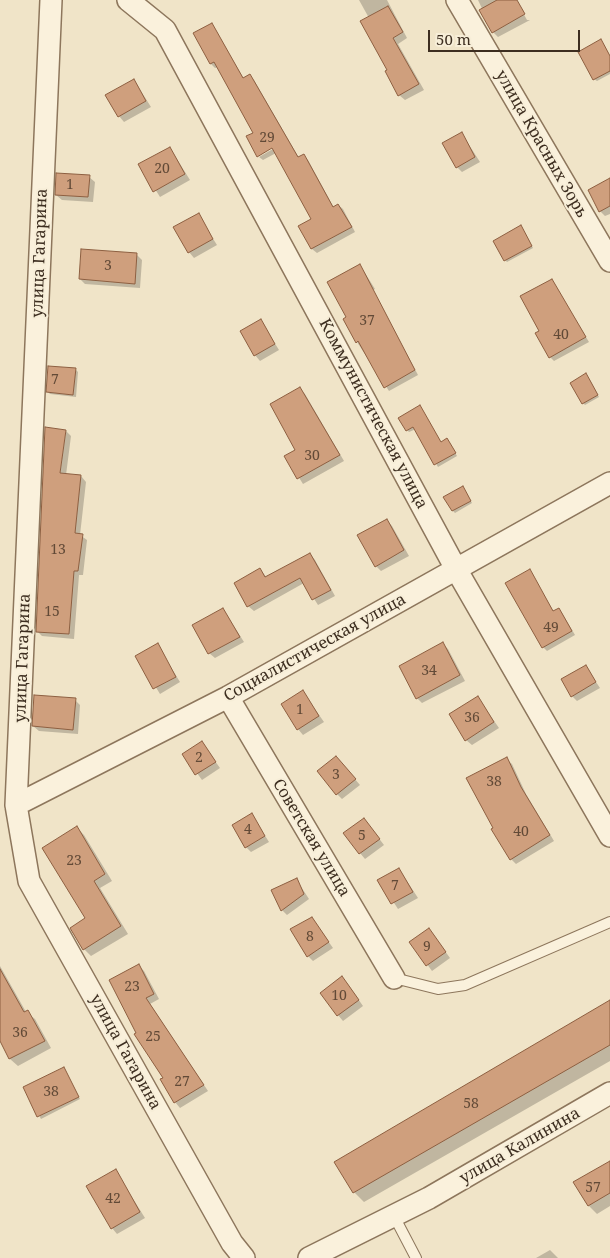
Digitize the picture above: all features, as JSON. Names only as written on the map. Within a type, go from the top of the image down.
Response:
[{"type":"street","name":"улица Гагарина","points":[[51,0],[16,805],[29,881],[232,1243],[244,1258]]},
{"type":"street","name":"Коммунистическая улица","points":[[128,0],[165,30],[456,569],[610,836]]},
{"type":"street","name":"улица Красных Зорь","points":[[457,0],[610,261]]},
{"type":"street","name":"Социалистическая улица","points":[[16,805],[228,698],[610,483]]},
{"type":"street","name":"Советская улица","points":[[228,698],[394,978]]},
{"type":"street","name":"улица Калинина","points":[[309,1258],[429,1198],[610,1093]]},
{"type":"lane","points":[[394,978],[438,989],[465,985],[610,922]]},
{"type":"lane","points":[[394,1216],[416,1258]]},
{"type":"building","points":[[497,0],[517,0],[525,14],[492,33],[479,10]]},
{"type":"building","points":[[388,6],[403,32],[393,38],[419,84],[398,96],[385,71],[387,70],[360,21]]},
{"type":"building","points":[[212,23],[243,78],[250,74],[298,157],[304,154],[333,207],[338,204],[352,227],[311,249],[298,226],[311,219],[272,148],[257,157],[246,136],[253,133],[214,62],[210,64],[193,33]]},
{"type":"building","points":[[601,39],[610,56],[610,71],[593,80],[578,52]]},
{"type":"building","points":[[134,79],[146,101],[118,117],[105,95]]},
{"type":"building","points":[[462,132],[475,157],[456,168],[442,143]]},
{"type":"building","points":[[170,147],[185,174],[153,192],[138,164]]},
{"type":"building","points":[[56,173],[90,175],[88,197],[55,195]]},
{"type":"building","points":[[610,178],[610,206],[599,212],[588,190]]},
{"type":"building","points":[[199,213],[213,239],[188,253],[173,227]]},
{"type":"building","points":[[521,225],[532,246],[504,261],[493,241]]},
{"type":"building","points":[[81,249],[137,253],[135,284],[79,279]]},
{"type":"building","points":[[360,264],[415,370],[384,388],[358,341],[356,343],[343,319],[346,317],[327,282]]},
{"type":"building","points":[[552,279],[586,337],[549,358],[535,333],[539,331],[520,296]]},
{"type":"building","points":[[261,319],[275,344],[254,356],[240,331]]},
{"type":"building","points":[[48,366],[76,368],[73,395],[46,392]]},
{"type":"building","points":[[586,373],[598,395],[582,404],[570,383]]},
{"type":"building","points":[[300,387],[340,455],[297,479],[284,456],[295,450],[270,404]]},
{"type":"building","points":[[420,405],[441,442],[447,438],[456,453],[434,465],[413,427],[406,431],[398,418]]},
{"type":"building","points":[[45,427],[66,430],[60,473],[81,475],[75,533],[83,534],[78,571],[74,571],[69,634],[36,632]]},
{"type":"building","points":[[463,486],[471,501],[452,511],[443,497]]},
{"type":"building","points":[[387,519],[404,550],[375,567],[357,535]]},
{"type":"building","points":[[310,553],[331,590],[312,600],[300,578],[247,607],[234,583],[260,568],[265,577]]},
{"type":"building","points":[[530,569],[553,611],[559,608],[572,631],[542,648],[505,583]]},
{"type":"building","points":[[223,608],[240,637],[208,654],[192,625]]},
{"type":"building","points":[[443,642],[460,675],[416,699],[399,666]]},
{"type":"building","points":[[158,643],[176,677],[153,689],[135,656]]},
{"type":"building","points":[[586,665],[596,682],[571,697],[561,679]]},
{"type":"building","points":[[303,690],[319,716],[297,730],[281,704]]},
{"type":"building","points":[[34,695],[76,698],[73,730],[32,726]]},
{"type":"building","points":[[478,696],[494,722],[465,741],[449,714]]},
{"type":"building","points":[[202,741],[216,762],[195,775],[182,754]]},
{"type":"building","points":[[336,756],[356,779],[336,795],[317,771]]},
{"type":"building","points":[[507,757],[521,787],[550,835],[510,860],[491,829],[493,828],[466,778]]},
{"type":"building","points":[[252,813],[265,836],[245,848],[232,825]]},
{"type":"building","points":[[364,818],[380,839],[359,854],[343,833]]},
{"type":"building","points":[[77,826],[105,874],[94,881],[121,926],[83,950],[70,928],[85,918],[42,848]]},
{"type":"building","points":[[399,868],[413,892],[391,904],[377,880]]},
{"type":"building","points":[[297,878],[304,894],[281,911],[271,890]]},
{"type":"building","points":[[312,917],[329,942],[307,957],[290,929]]},
{"type":"building","points":[[429,928],[446,952],[426,966],[409,942]]},
{"type":"building","points":[[139,964],[154,994],[146,998],[204,1085],[174,1103],[160,1079],[163,1078],[134,1034],[136,1033],[109,980]]},
{"type":"building","points":[[0,969],[24,1012],[28,1010],[45,1041],[9,1059],[0,1041]]},
{"type":"building","points":[[342,976],[359,1000],[337,1016],[320,993]]},
{"type":"building","points":[[610,1000],[610,1045],[353,1193],[334,1162]]},
{"type":"building","points":[[64,1067],[79,1097],[37,1117],[23,1087]]},
{"type":"building","points":[[610,1161],[610,1193],[588,1206],[573,1182]]},
{"type":"building","points":[[116,1169],[140,1212],[111,1229],[86,1186]]}]
